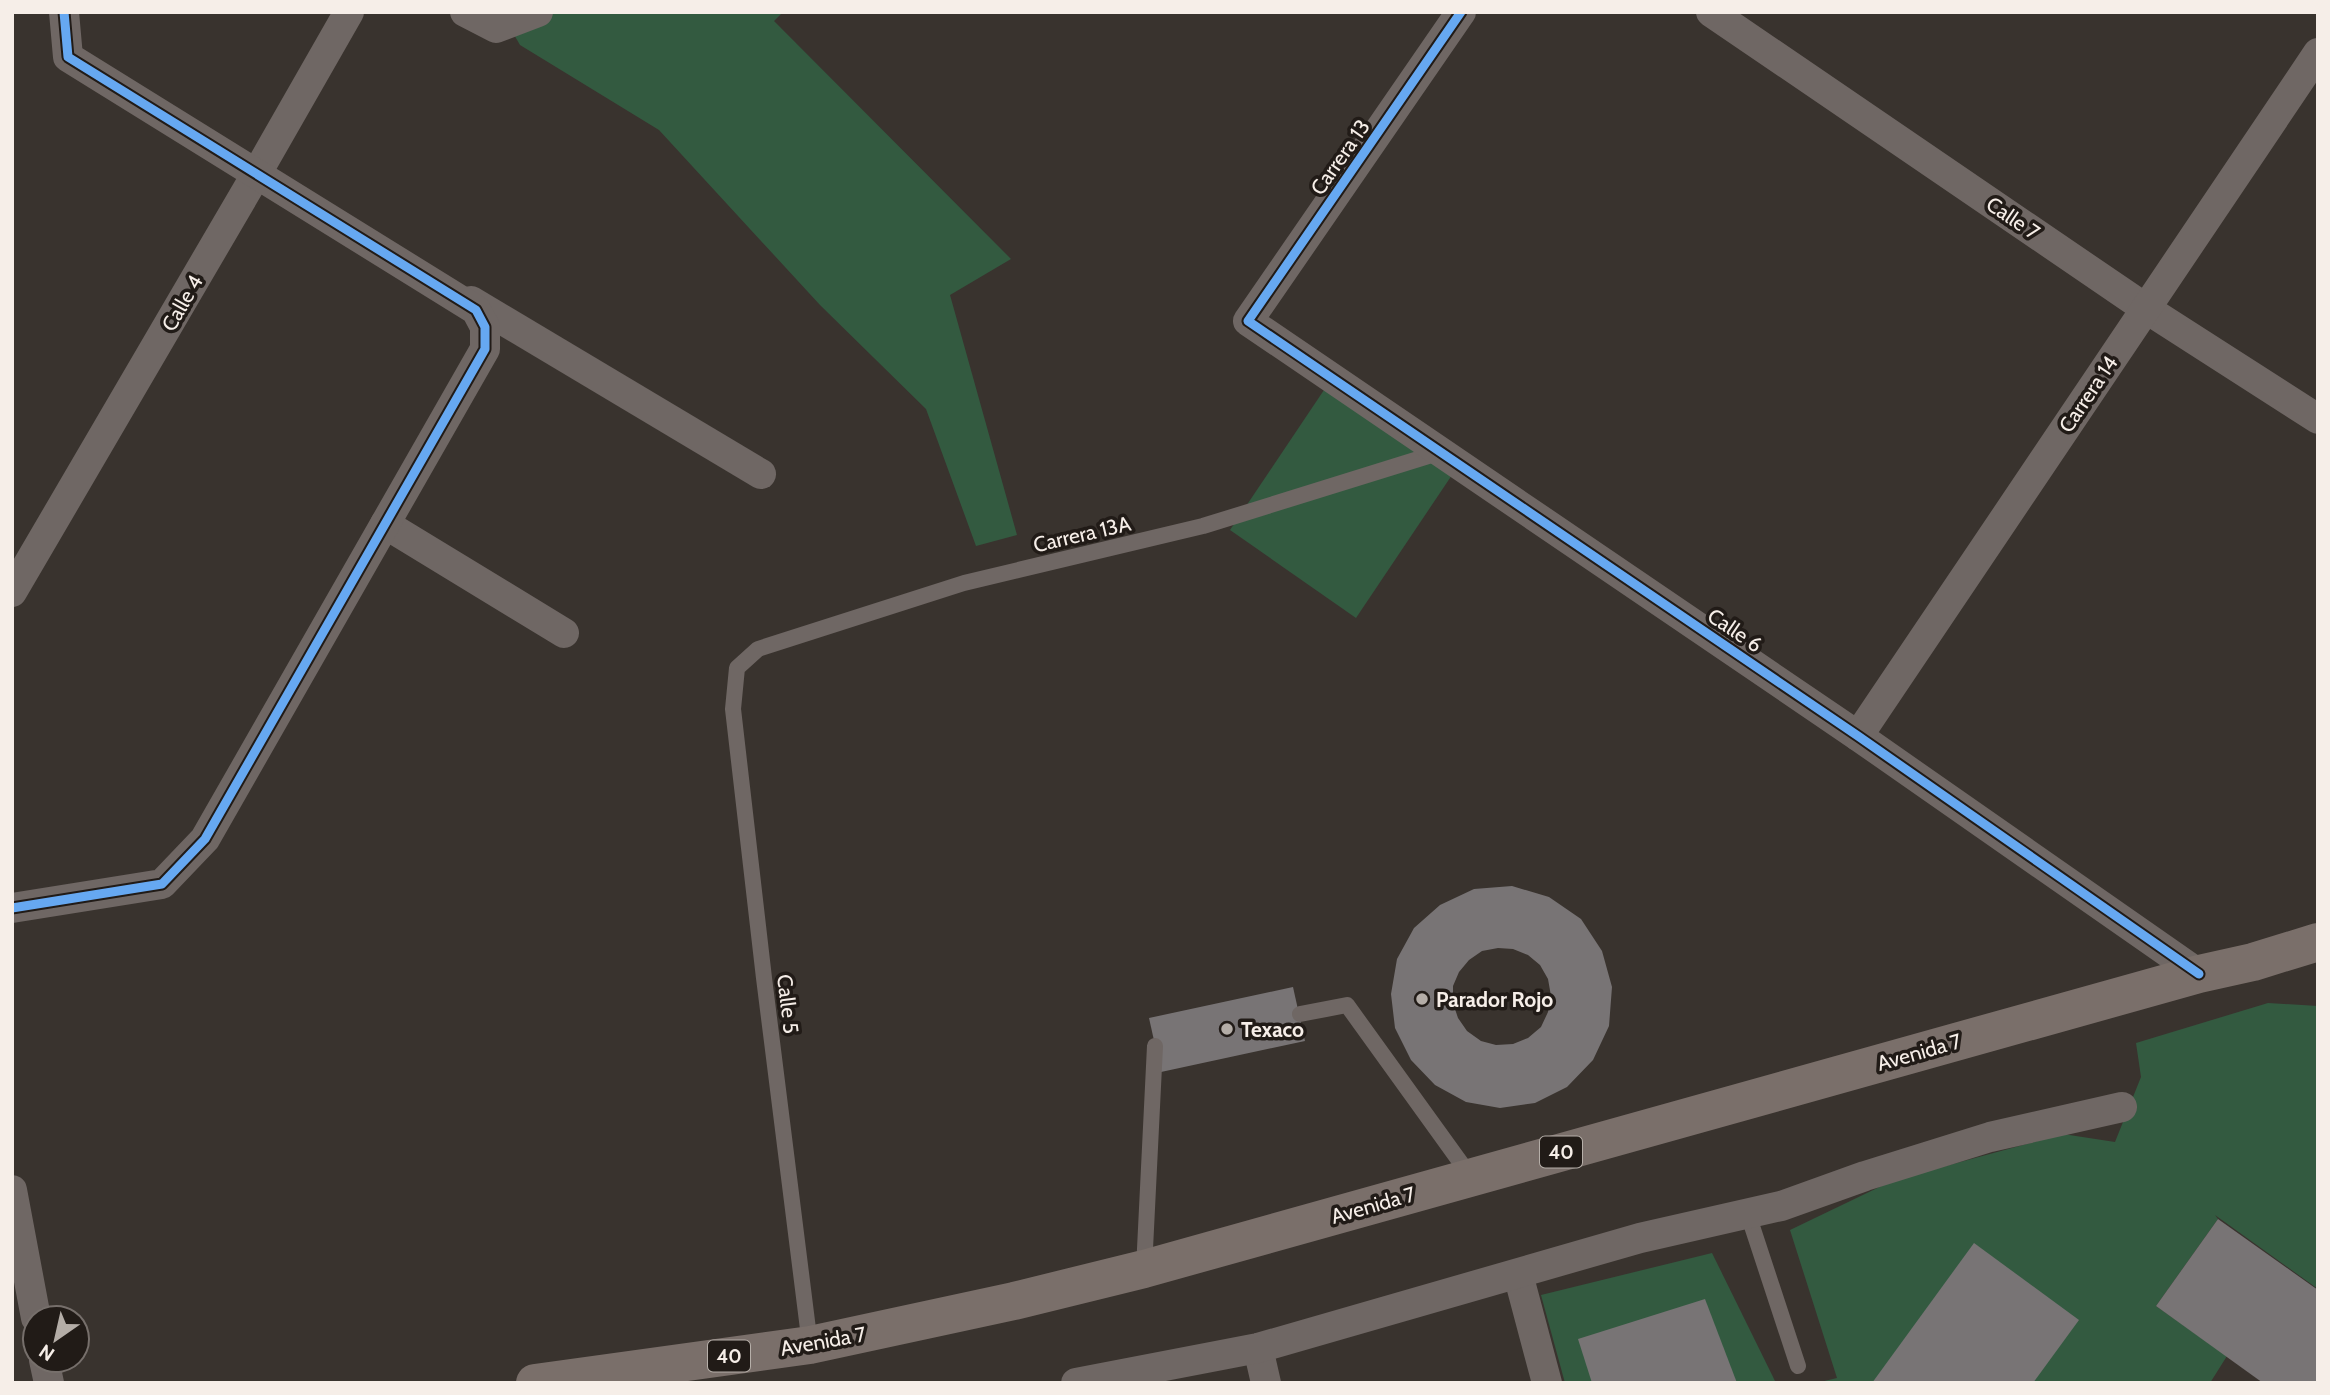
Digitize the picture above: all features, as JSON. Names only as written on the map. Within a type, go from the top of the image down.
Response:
[{"type":"main road","name":"Avenida 7","points":[[535,1383],[810,1345],[1014,1301],[1144,1269],[2199,974],[2314,945]]},
{"type":"street","points":[[12,908],[162,884],[205,839],[485,349],[485,327],[476,310],[68,57],[64,12]]},
{"type":"street","name":"Calle 4","points":[[12,592],[349,12]]},
{"type":"street","points":[[465,12],[496,28],[538,12]]},
{"type":"street","name":"Carrera 13","points":[[1248,321],[1461,12]]},
{"type":"street","name":"Calle 7","points":[[1711,12],[2146,308],[2318,419]]},
{"type":"street","name":"Carrera 14","points":[[1858,736],[2318,53]]},
{"type":"street","points":[[257,173],[761,474]]},
{"type":"street","name":"Calle 6","points":[[1248,321],[1858,736],[2199,974]]},
{"type":"street","points":[[385,524],[564,634]]},
{"type":"street","points":[[1076,1383],[1258,1348],[1640,1238],[1781,1206],[1865,1176],[1990,1138],[2122,1107]]},
{"type":"street","points":[[12,1190],[33,1304]]},
{"type":"street","points":[[1518,1274],[1547,1383]]},
{"type":"street","points":[[1258,1348],[1266,1383]]},
{"type":"lane","name":"Carrera 13A","points":[[737,668],[758,649],[964,583],[1203,526],[1443,452]]},
{"type":"lane","name":"Calle 5","points":[[737,668],[733,709],[810,1345]]},
{"type":"lane","points":[[1300,1014],[1347,1004],[1471,1177]]},
{"type":"lane","points":[[1144,1269],[1155,1046]]},
{"type":"lane","points":[[1748,1213],[1798,1366]]},
{"type":"green space","points":[[501,12],[783,12],[774,21],[1011,259],[950,295],[1017,535],[976,546],[926,409],[820,305],[659,130],[520,45]]},
{"type":"green space","points":[[1326,387],[1454,472],[1356,618],[1230,530]]},
{"type":"green space","points":[[2268,1003],[2318,1006],[2318,1289],[2215,1215],[2218,1219],[2156,1306],[2227,1356],[2210,1383],[1816,1383],[1837,1378],[1790,1230],[1894,1180],[2063,1134],[2115,1142],[2141,1077],[2136,1043]]},
{"type":"green space","points":[[1712,1253],[1776,1383],[1565,1383],[1541,1295]]},
{"type":"building","name":"Parador Rojo","points":[[1512,886],[1549,897],[1581,919],[1602,951],[1612,987],[1609,1026],[1593,1060],[1567,1087],[1535,1103],[1500,1108],[1466,1102],[1435,1085],[1411,1060],[1395,1028],[1391,994],[1397,959],[1414,928],[1440,905],[1474,889]],"holes":[[[1513,949],[1528,955],[1540,965],[1548,979],[1551,996],[1541,1027],[1528,1038],[1513,1044],[1496,1045],[1481,1041],[1467,1031],[1458,1018],[1453,1003],[1453,986],[1459,972],[1469,960],[1482,951]]]},
{"type":"building","name":"Texaco","points":[[1293,987],[1305,1041],[1161,1072],[1149,1018]]},
{"type":"building","points":[[2218,1219],[2318,1290],[2318,1383],[2263,1383],[2156,1306]]},
{"type":"building","points":[[1974,1243],[2079,1320],[2033,1383],[1872,1383]]},
{"type":"building","points":[[1705,1299],[1737,1383],[1592,1383],[1578,1339]]},
{"type":"cycle path","points":[[12,908],[162,884],[205,839],[485,349],[485,327],[476,310],[68,57],[64,12]]},
{"type":"cycle path","points":[[1461,12],[1248,321],[1858,736],[2199,974]]},
{"type":"place","name":"Parador Rojo","points":[[1422,999]]},
{"type":"place","name":"Texaco","points":[[1227,1029]]}]
